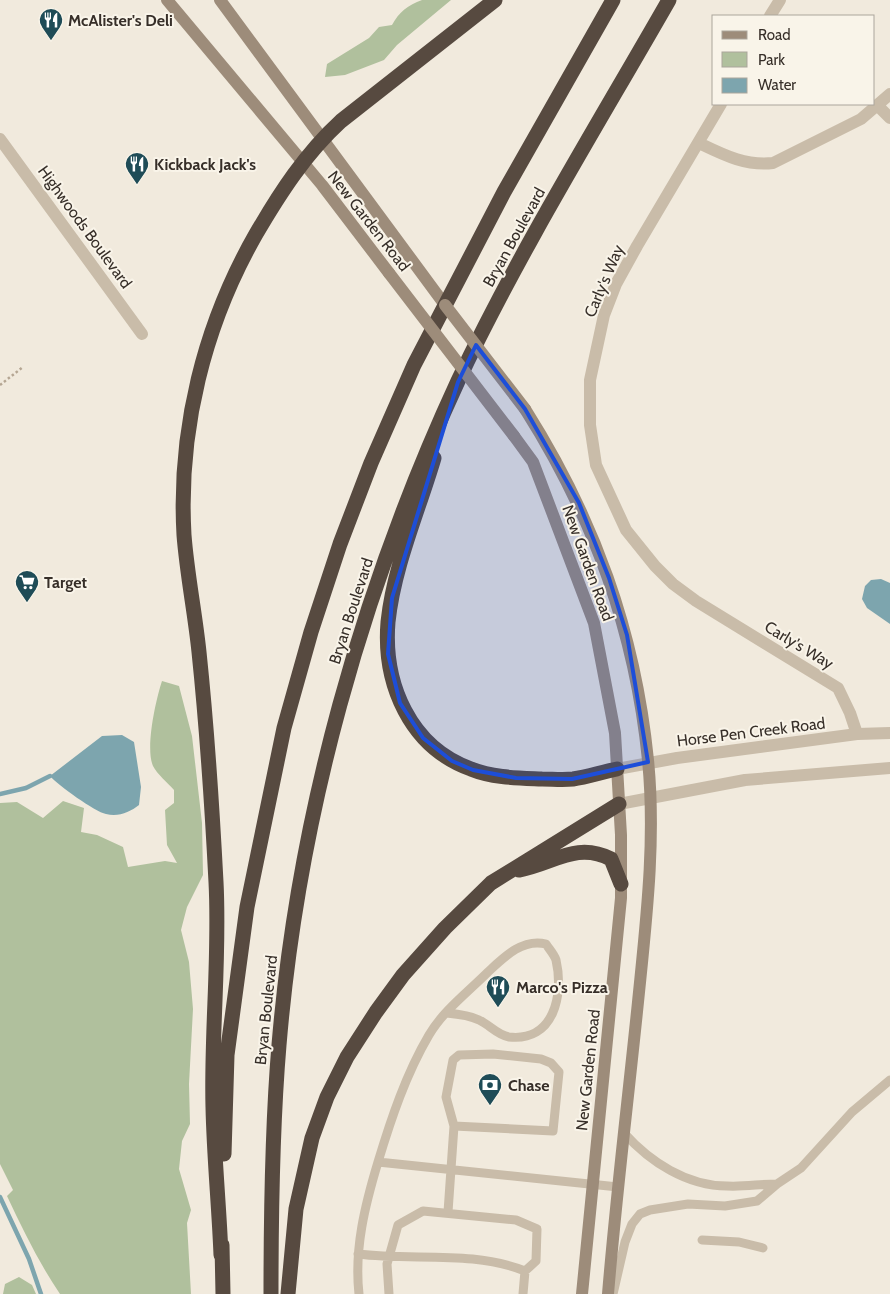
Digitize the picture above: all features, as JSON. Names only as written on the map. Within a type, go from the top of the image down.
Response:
[{"type":"highway","points":[[222,1255],[213,1106],[218,908],[199,650],[184,534],[185,473],[196,390],[218,310],[229,282],[273,205],[302,162],[322,139],[495,0]]},
{"type":"highway","name":"Bryan Boulevard","points":[[223,1294],[222,1255],[227,1055],[247,907],[284,728],[312,632],[340,544],[371,463],[414,366],[504,192],[613,0]]},
{"type":"highway","name":"Bryan Boulevard","points":[[271,1294],[272,1153],[279,1044],[298,901],[331,737],[373,596],[420,470],[458,382],[494,309],[536,231],[669,0]]},
{"type":"highway","points":[[458,382],[399,567],[392,598],[388,654],[393,683],[400,703],[410,723],[423,738],[452,761],[472,770],[516,778],[572,779],[617,769]]},
{"type":"highway","points":[[288,1294],[296,1209],[312,1138],[327,1097],[347,1057],[376,1012],[409,968],[445,928],[492,883],[620,804]]},
{"type":"highway","points":[[508,873],[533,868],[577,851],[593,852],[611,859],[621,884]]},
{"type":"main road","name":"New Garden Road","points":[[168,0],[322,185],[533,462],[594,622],[615,734],[620,804],[621,884],[594,1184],[582,1294]]},
{"type":"main road","name":"New Garden Road","points":[[220,0],[403,250],[525,409],[554,455],[579,503],[609,578],[628,644],[648,762],[650,838],[645,936],[608,1294]]},
{"type":"street","points":[[771,15],[780,0]]},
{"type":"street","points":[[699,143],[738,161],[757,165],[773,163],[861,119],[890,94]]},
{"type":"street","name":"Carly's Way","points":[[720,105],[637,246],[616,284],[604,314],[590,380],[590,424],[596,465],[626,530],[655,566],[673,584],[696,601],[838,688],[850,713],[857,734]]},
{"type":"street","points":[[878,106],[890,118]]},
{"type":"street","name":"Highwoods Boulevard","points":[[0,139],[142,334]]},
{"type":"street","name":"Horse Pen Creek Road","points":[[617,769],[648,762],[857,734],[890,732]]},
{"type":"street","points":[[620,804],[745,780],[890,768]]},
{"type":"lane","points":[[359,1294],[358,1254],[365,1207],[388,1128],[429,1035],[446,1012],[499,962],[525,944],[536,941],[546,944],[556,958],[559,989],[557,1007],[540,1029],[529,1036],[506,1036],[470,1016],[446,1012]]},
{"type":"lane","points":[[448,1212],[453,1169],[454,1126],[446,1097],[453,1060],[459,1055],[470,1054],[493,1054],[541,1059],[551,1063],[559,1072],[553,1132],[454,1126]]},
{"type":"lane","points":[[613,1294],[625,1242],[632,1224],[640,1214],[650,1210],[688,1204],[725,1206],[757,1201],[777,1184],[802,1168],[852,1112],[890,1080]]},
{"type":"lane","points":[[624,1133],[651,1158],[675,1174],[726,1186],[777,1184]]},
{"type":"lane","points":[[378,1162],[618,1187]]},
{"type":"lane","points":[[390,1294],[387,1264],[398,1224],[423,1211],[516,1220],[538,1229],[536,1261],[525,1271],[523,1294]]},
{"type":"lane","points":[[702,1240],[739,1242],[763,1248]]},
{"type":"lane","points":[[358,1254],[389,1258],[441,1257],[494,1262],[525,1271]]},
{"type":"path","points":[[0,385],[24,367]]},
{"type":"highlighted area","points":[[476,345],[525,409],[579,503],[609,578],[627,635],[648,762],[572,779],[516,778],[473,770],[452,761],[423,738],[400,703],[388,654],[392,598],[458,382]]},
{"type":"green space","points":[[422,0],[451,0],[397,45],[384,60],[345,75],[325,77],[327,64],[369,38],[379,27],[392,25],[404,10]]},
{"type":"green space","points":[[162,681],[179,686],[192,736],[202,823],[203,875],[187,907],[181,930],[189,962],[193,1009],[189,1084],[190,1124],[182,1141],[179,1169],[191,1210],[187,1223],[191,1294],[60,1294],[25,1234],[7,1196],[13,1190],[0,1164],[0,803],[17,802],[43,818],[63,801],[84,808],[81,832],[97,835],[123,847],[128,867],[165,861],[177,863],[167,845],[165,810],[174,803],[174,790],[153,766],[150,748],[152,724]]},
{"type":"green space","points":[[19,1277],[32,1285],[36,1294],[3,1294],[5,1284]]},
{"type":"water","points":[[881,579],[890,583],[890,624],[867,608],[862,599],[865,586],[871,580]]},
{"type":"water","points":[[122,735],[134,742],[141,787],[139,805],[132,810],[115,815],[101,812],[77,798],[50,776],[102,736]]},
{"type":"waterway","points":[[0,794],[26,788],[50,776]]},
{"type":"waterway","points":[[0,1197],[29,1259],[41,1294]]},
{"type":"place","name":"McAlister's Deli","points":[[51,41]]},
{"type":"place","name":"Kickback Jack's","points":[[137,185]]},
{"type":"place","name":"Target","points":[[27,603]]},
{"type":"place","name":"Marco's Pizza","points":[[498,1008]]},
{"type":"place","name":"Chase","points":[[490,1106]]}]
